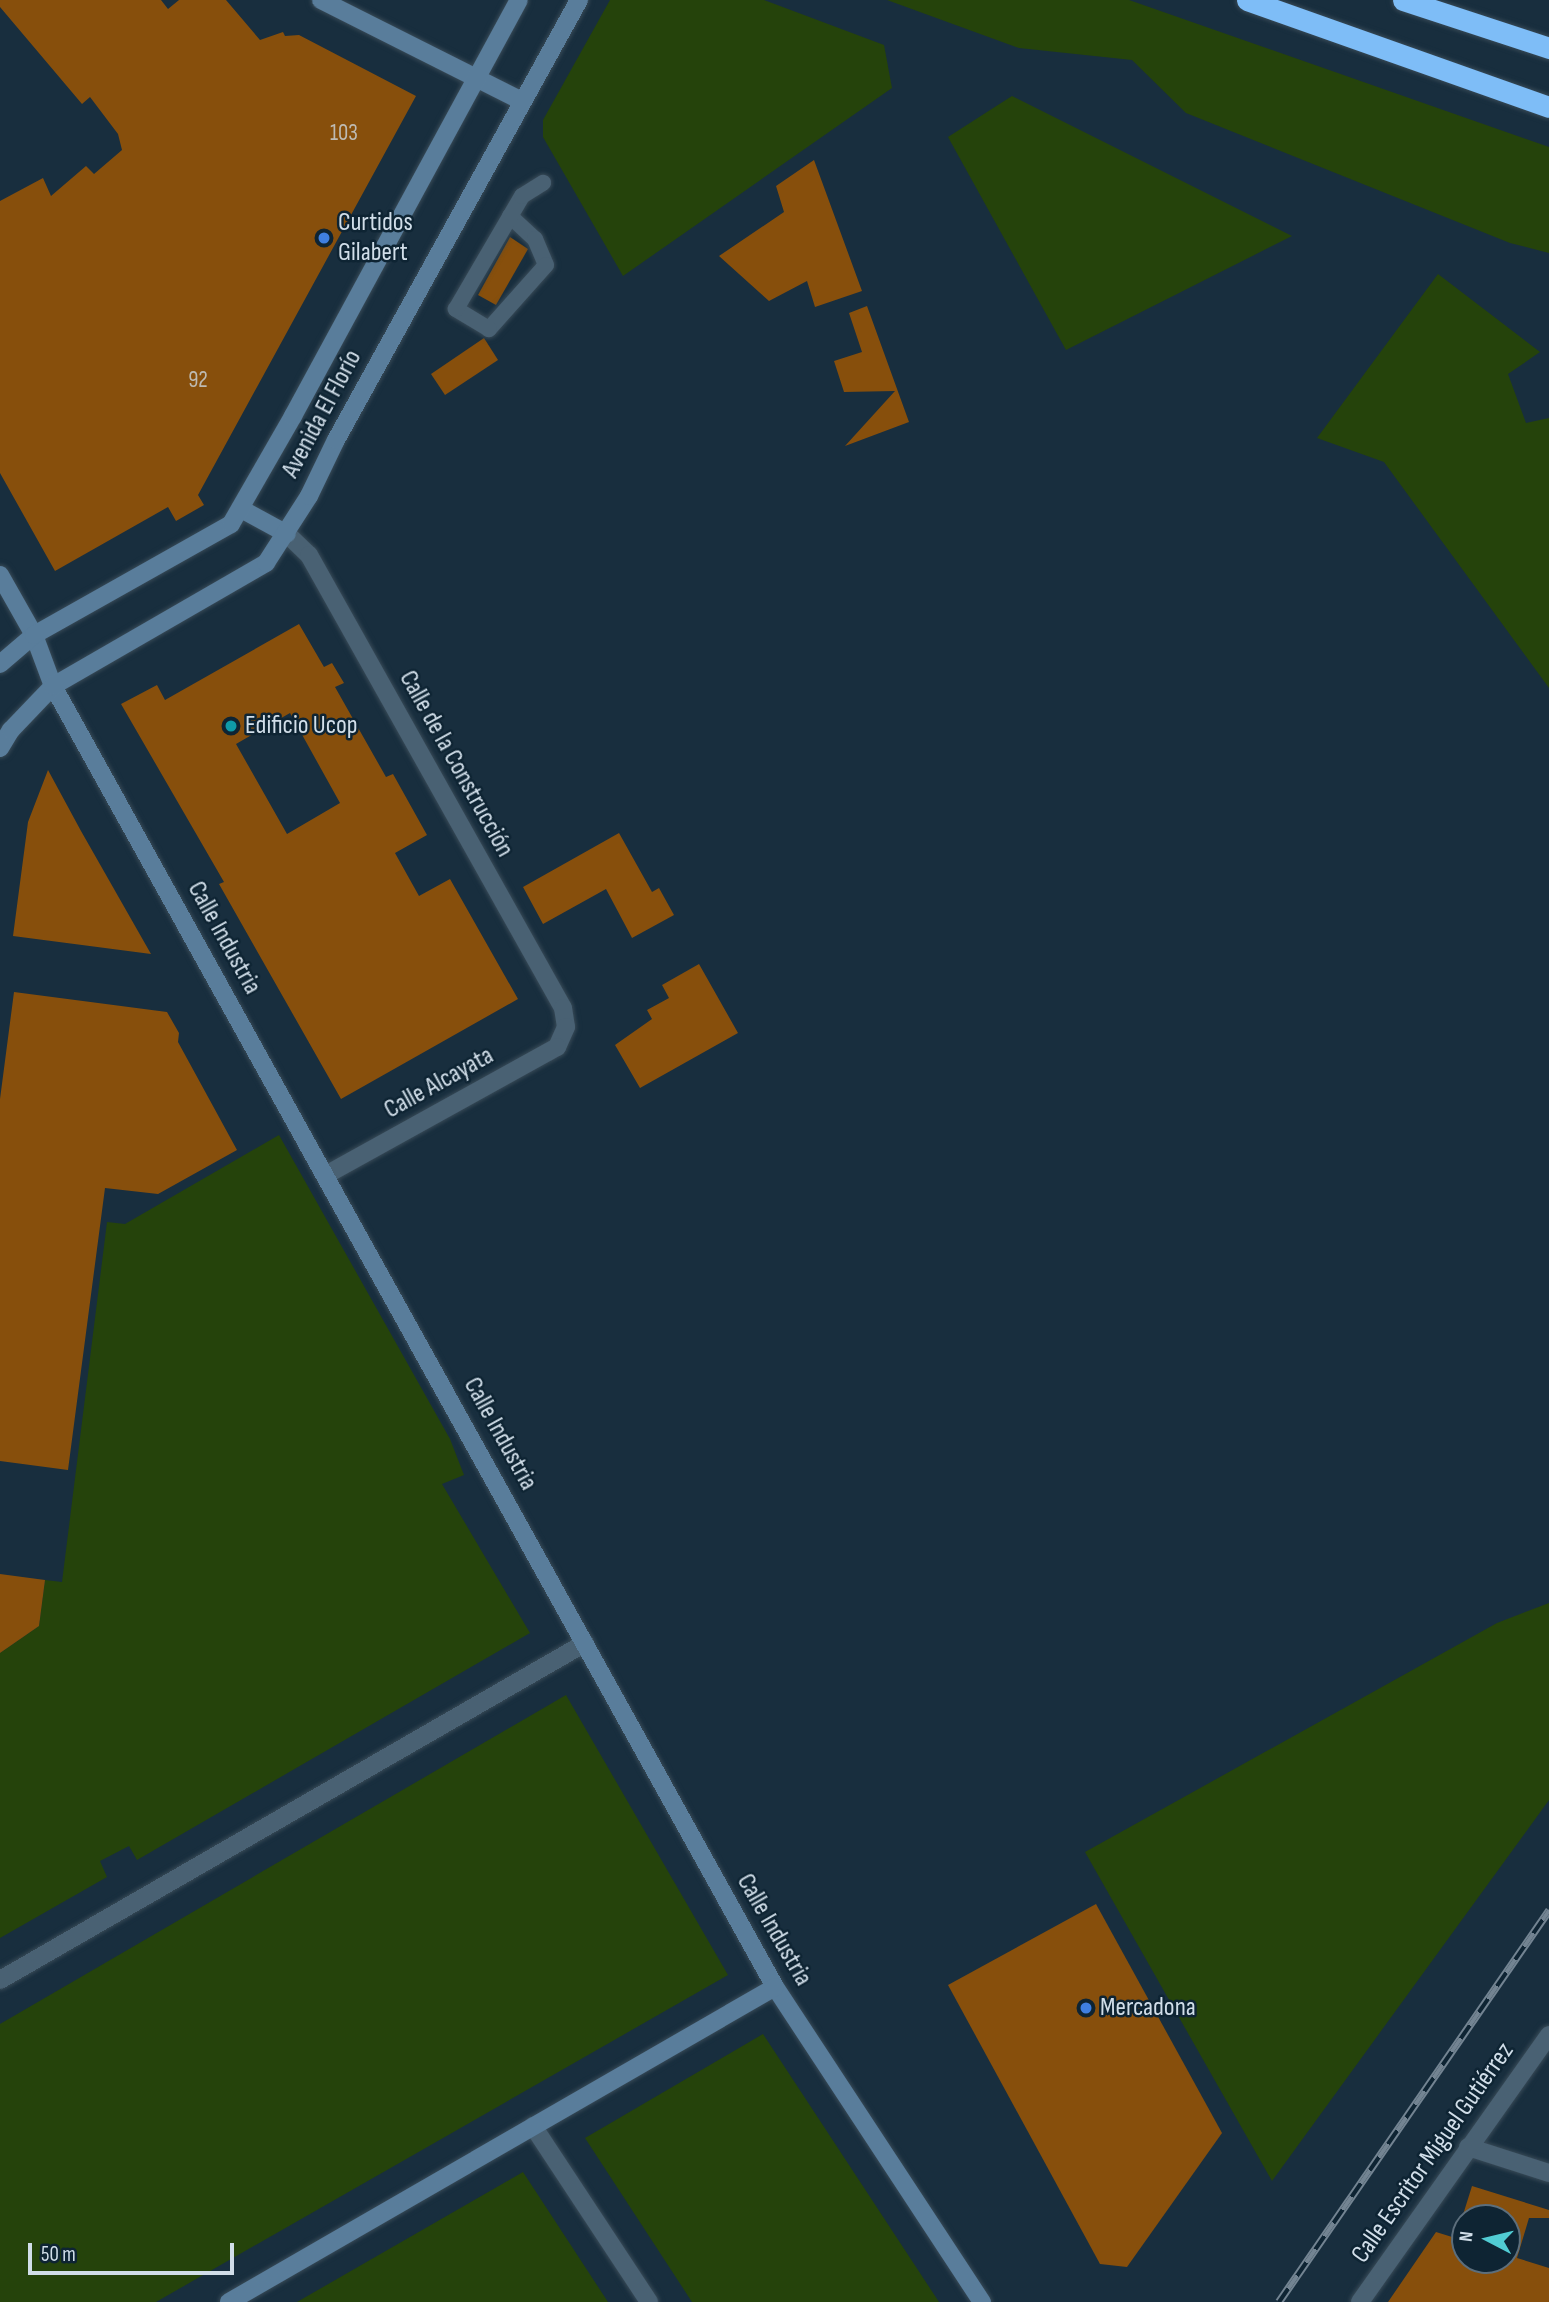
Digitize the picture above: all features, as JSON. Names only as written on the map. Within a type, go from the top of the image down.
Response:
[{"type":"highway","points":[[1247,0],[1549,107]]},
{"type":"highway","points":[[1403,0],[1429,4],[1549,48]]},
{"type":"main road","points":[[321,0],[522,101]]},
{"type":"main road","name":"Avenida El Florío","points":[[0,664],[34,635],[231,524],[478,79],[519,0]]},
{"type":"main road","name":"Avenida El Florío","points":[[0,748],[11,730],[53,686],[265,563],[287,534],[579,0]]},
{"type":"main road","points":[[241,509],[287,534]]},
{"type":"main road","name":"Calle Industria","points":[[0,575],[34,635],[53,686],[775,1987],[982,2302]]},
{"type":"main road","points":[[229,2302],[775,1987]]},
{"type":"street","name":"Calle de la Construcción","points":[[287,534],[309,555],[564,1008],[566,1027]]},
{"type":"street","name":"Calle Alcayata","points":[[326,1175],[557,1047],[566,1027]]},
{"type":"street","points":[[0,1980],[585,1643]]},
{"type":"street","name":"Calle Escritor Miguel Gutiérrez","points":[[1360,2302],[1549,2035]]},
{"type":"street","points":[[533,2126],[649,2302]]},
{"type":"street","points":[[1468,2147],[1549,2173]]},
{"type":"lane","points":[[510,216],[535,239],[546,265],[489,329],[456,309],[510,216],[522,196],[543,183]]},
{"type":"green space","points":[[610,0],[764,0],[884,45],[892,88],[623,276],[543,137],[543,120]]},
{"type":"green space","points":[[887,0],[1129,0],[1549,147],[1549,253],[1510,243],[1186,113],[1132,60],[1019,48]]},
{"type":"green space","points":[[1012,96],[1292,236],[1066,350],[948,137]]},
{"type":"green space","points":[[1438,274],[1540,352],[1508,374],[1526,423],[1549,418],[1549,688],[1384,462],[1317,438]]},
{"type":"green space","points":[[279,1135],[450,1439],[464,1475],[442,1484],[530,1633],[137,1860],[129,1846],[100,1861],[107,1877],[0,1938],[0,1653],[39,1626],[45,1580],[62,1582],[107,1222],[125,1224]]},
{"type":"green space","points":[[1549,1603],[1549,1800],[1272,2181],[1085,1852],[1497,1623]]},
{"type":"green space","points":[[566,1695],[728,1975],[156,2302],[0,2302],[0,2024]]},
{"type":"green space","points":[[763,2034],[939,2302],[692,2302],[585,2138]]},
{"type":"green space","points":[[523,2172],[608,2302],[297,2302]]},
{"type":"building","points":[[0,0],[161,0],[168,9],[179,0],[226,0],[260,40],[283,32],[285,36],[299,35],[416,96],[198,495],[204,505],[176,521],[168,507],[55,571],[0,473],[0,201],[43,178],[51,196],[86,166],[94,174],[122,150],[118,134],[90,97],[82,104],[0,7]]},
{"type":"building","points":[[814,160],[862,291],[815,307],[807,281],[769,301],[719,256],[784,212],[776,186]]},
{"type":"building","points":[[510,237],[528,249],[496,305],[478,295]]},
{"type":"building","points":[[867,306],[909,422],[845,446],[895,391],[844,392],[834,361],[862,352],[849,313]]},
{"type":"building","points":[[484,338],[498,360],[445,395],[431,374]]},
{"type":"building","points":[[299,624],[324,667],[332,663],[344,683],[335,687],[386,777],[393,774],[427,835],[395,853],[419,896],[450,879],[518,999],[341,1099],[219,884],[224,882],[121,704],[157,685],[165,700]],"holes":[[[290,713],[340,803],[287,834],[236,744]]]},
{"type":"building","points":[[48,770],[151,954],[13,936],[28,822]]},
{"type":"building","points":[[619,833],[652,892],[659,888],[674,915],[632,938],[606,889],[543,924],[523,887]]},
{"type":"building","points":[[699,964],[738,1033],[640,1088],[615,1045],[652,1019],[647,1010],[669,998],[662,985]]},
{"type":"building","points":[[14,992],[167,1012],[179,1033],[178,1042],[237,1150],[158,1194],[105,1188],[68,1470],[0,1461],[0,1099]]},
{"type":"building","points":[[0,1574],[45,1580],[39,1626],[0,1653]]},
{"type":"building","points":[[1096,1904],[1222,2133],[1127,2267],[1100,2264],[948,1985]]},
{"type":"building","points":[[1472,2186],[1549,2210],[1549,2218],[1529,2218],[1521,2245],[1521,2204],[1466,2204]]},
{"type":"building","points":[[1436,2232],[1451,2237],[1451,2274],[1521,2274],[1521,2259],[1549,2268],[1549,2302],[1388,2302]]},
{"type":"railway","points":[[1279,2302],[1549,1910]]},
{"type":"place","name":"Curtidos Gilabert","points":[[324,238]]},
{"type":"place","name":"Edificio Ucop","points":[[231,726]]},
{"type":"place","name":"Mercadona","points":[[1086,2008]]}]
